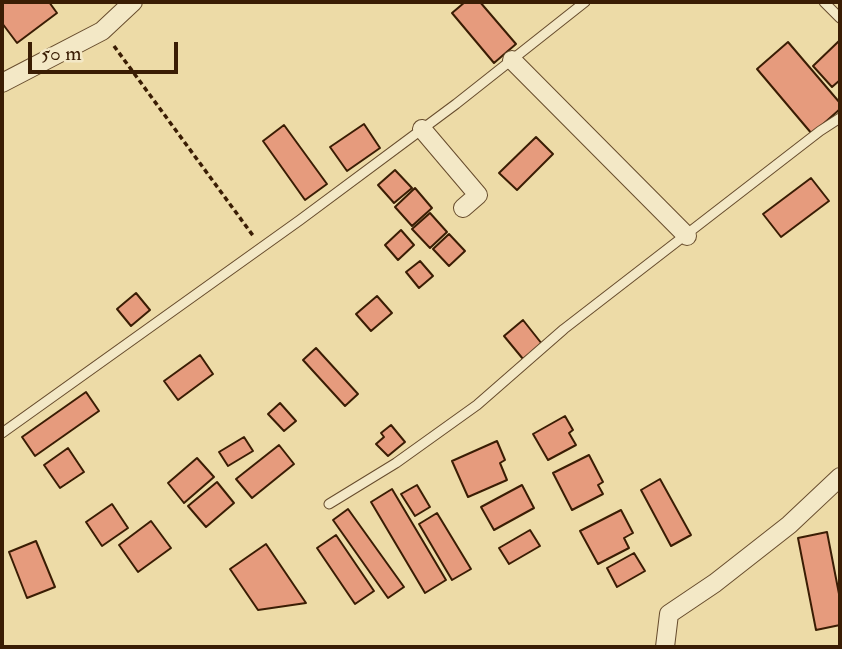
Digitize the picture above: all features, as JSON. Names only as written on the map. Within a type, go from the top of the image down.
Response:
[{"type":"street","points":[[2,83],[102,30],[134,2]]},
{"type":"street","points":[[512,60],[687,236]]},
{"type":"street","points":[[422,130],[478,195],[463,208]]},
{"type":"street","points":[[665,647],[669,614],[715,583],[789,525],[840,477]]},
{"type":"lane","points":[[2,433],[422,130],[585,2]]},
{"type":"lane","points":[[824,2],[840,18]]},
{"type":"lane","points":[[329,504],[396,463],[477,405],[564,329],[840,118]]},
{"type":"path","points":[[102,30],[261,247]]},
{"type":"building","points":[[2,2],[49,2],[57,13],[17,43],[2,23]]},
{"type":"building","points":[[465,2],[480,2],[516,44],[494,63],[452,13]]},
{"type":"building","points":[[840,40],[840,80],[832,87],[813,66]]},
{"type":"building","points":[[788,42],[840,103],[840,109],[812,134],[757,69]]},
{"type":"building","points":[[364,124],[380,148],[347,171],[330,147]]},
{"type":"building","points":[[284,125],[327,184],[305,200],[263,141]]},
{"type":"building","points":[[536,137],[553,154],[517,190],[499,173]]},
{"type":"building","points":[[395,170],[412,188],[394,203],[378,185]]},
{"type":"building","points":[[811,178],[829,201],[781,237],[763,214]]},
{"type":"building","points":[[415,188],[432,208],[412,226],[395,207]]},
{"type":"building","points":[[430,213],[447,232],[430,248],[412,229]]},
{"type":"building","points":[[401,230],[414,245],[398,260],[385,245]]},
{"type":"building","points":[[449,234],[465,251],[449,266],[433,249]]},
{"type":"building","points":[[420,261],[433,276],[419,288],[406,272]]},
{"type":"building","points":[[136,293],[150,310],[131,326],[117,309]]},
{"type":"building","points":[[377,296],[392,313],[371,331],[356,314]]},
{"type":"building","points":[[523,320],[542,344],[523,359],[504,336]]},
{"type":"building","points":[[316,348],[358,394],[345,406],[303,360]]},
{"type":"building","points":[[200,355],[213,374],[178,400],[164,381]]},
{"type":"building","points":[[86,392],[99,411],[35,456],[22,437]]},
{"type":"building","points":[[280,403],[296,421],[284,431],[268,414]]},
{"type":"building","points":[[565,416],[573,430],[569,433],[576,445],[548,460],[533,434]]},
{"type":"building","points":[[391,425],[405,442],[388,456],[376,444],[384,437],[381,433]]},
{"type":"building","points":[[244,437],[253,451],[228,466],[219,452]]},
{"type":"building","points":[[497,441],[505,460],[500,463],[507,480],[468,497],[452,461]]},
{"type":"building","points":[[279,445],[294,464],[252,498],[236,479]]},
{"type":"building","points":[[68,448],[84,472],[60,488],[44,465]]},
{"type":"building","points":[[589,455],[603,482],[598,485],[603,494],[572,510],[553,473]]},
{"type":"building","points":[[197,458],[214,477],[184,503],[168,483]]},
{"type":"building","points":[[660,479],[691,535],[671,546],[641,490]]},
{"type":"building","points":[[217,482],[234,503],[206,527],[188,506]]},
{"type":"building","points":[[417,485],[430,507],[415,516],[401,494]]},
{"type":"building","points":[[522,485],[534,508],[494,530],[481,507]]},
{"type":"building","points":[[392,489],[446,580],[425,593],[371,502]]},
{"type":"building","points":[[112,504],[128,528],[102,546],[86,522]]},
{"type":"building","points":[[348,509],[404,587],[388,598],[333,520]]},
{"type":"building","points":[[621,510],[633,533],[624,538],[629,548],[598,564],[580,531]]},
{"type":"building","points":[[437,513],[471,569],[452,580],[419,524]]},
{"type":"building","points":[[151,521],[171,548],[138,572],[119,545]]},
{"type":"building","points":[[530,530],[540,546],[509,564],[499,548]]},
{"type":"building","points":[[827,532],[840,599],[840,625],[816,630],[798,538]]},
{"type":"building","points":[[336,535],[374,591],[355,604],[317,548]]},
{"type":"building","points":[[36,541],[55,587],[27,598],[9,552]]},
{"type":"building","points":[[266,544],[306,603],[258,610],[230,569]]},
{"type":"building","points":[[634,553],[645,571],[617,587],[607,568]]}]
